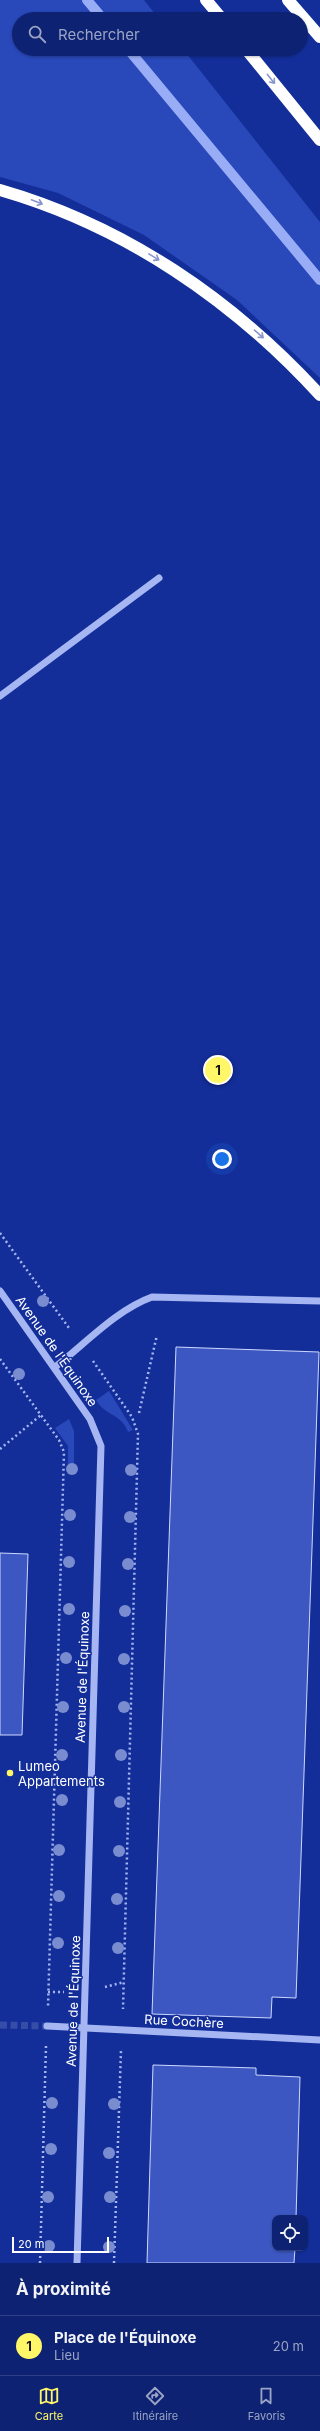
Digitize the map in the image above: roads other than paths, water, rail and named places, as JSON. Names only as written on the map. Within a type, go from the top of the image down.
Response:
[{"type":"highway","points":[[206,0],[216,12]]},
{"type":"highway","points":[[288,0],[298,12]]},
{"type":"highway","points":[[308,23],[320,37]]},
{"type":"highway","points":[[252,56],[320,140]]},
{"type":"highway","points":[[0,190],[76,217],[131,244],[159,260],[230,310],[280,353],[320,395]]},
{"type":"street","points":[[0,696],[159,578]]},
{"type":"street","name":"Avenue de l'Équinoxe","points":[[0,1291],[55,1367],[90,1419],[101,1446],[77,2263]]},
{"type":"street","points":[[55,1367],[117,1317],[141,1301],[152,1297],[320,1301]]},
{"type":"street","name":"Rue Cochère","points":[[47,2026],[320,2040]]},
{"type":"waterway","points":[[87,0],[97,12]]},
{"type":"waterway","points":[[134,56],[320,280]]},
{"type":"tunnel","points":[[0,2025],[47,2026]]},
{"type":"place","name":"Place de l'Équinoxe","points":[[218,1070]]},
{"type":"place","name":"Lumeo Appartements","points":[[10,1773]]}]
